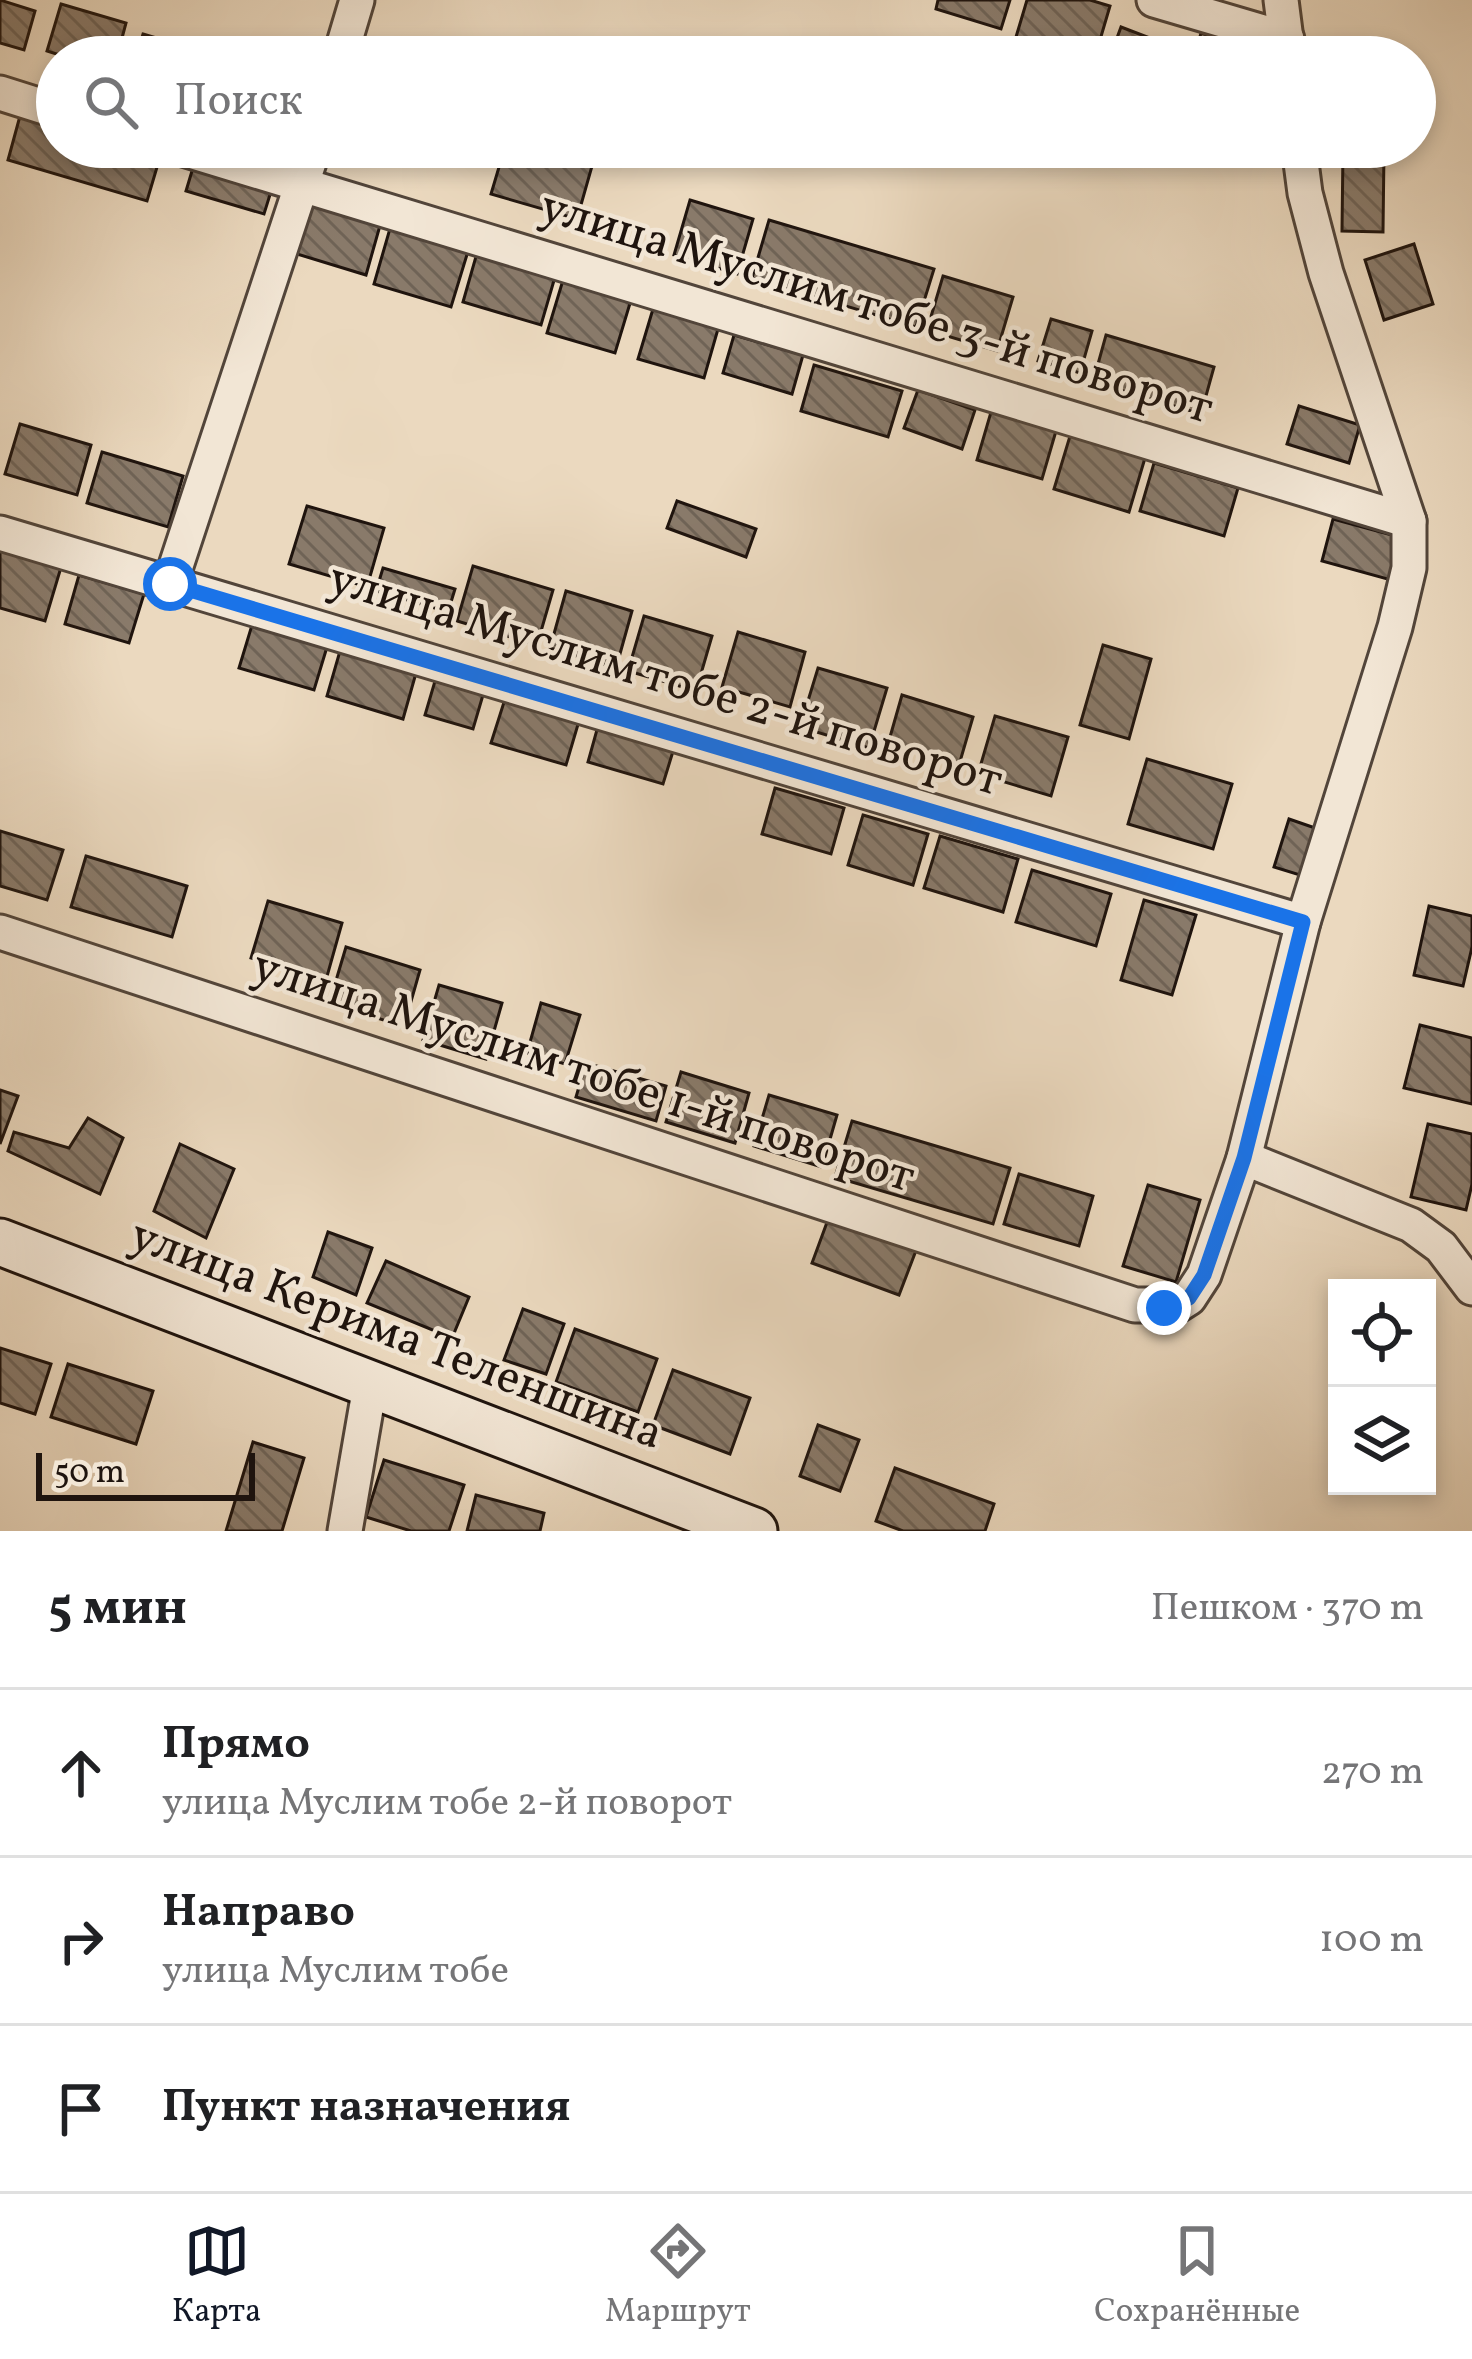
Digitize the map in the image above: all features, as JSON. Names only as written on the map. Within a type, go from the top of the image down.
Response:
[{"type":"street","points":[[346,36],[357,0]]},
{"type":"street","points":[[1154,0],[1254,36]]},
{"type":"street","points":[[1281,0],[1286,36]]},
{"type":"street","points":[[0,93],[36,104]]},
{"type":"street","name":"улица Муслим тобе 3-й поворот","points":[[246,168],[1409,520]]},
{"type":"street","points":[[170,584],[307,168]]},
{"type":"street","points":[[1303,168],[1326,273],[1409,520],[1409,568],[1303,922],[1244,1158],[1412,1225],[1441,1247],[1472,1288]]},
{"type":"street","name":"улица Муслим тобе 2-й поворот","points":[[0,533],[1303,922]]},
{"type":"street","name":"улица Муслим тобе 1-й поворот","points":[[0,932],[1136,1306],[1178,1305],[1198,1288],[1244,1158]]},
{"type":"street","name":"улица Керима Теленшина","points":[[0,1242],[754,1531]]},
{"type":"street","points":[[344,1531],[370,1386]]},
{"type":"building","points":[[0,0],[35,11],[24,50],[0,43]]},
{"type":"building","points":[[938,0],[1010,0],[1001,29],[936,9]]},
{"type":"building","points":[[1027,0],[1090,0],[1110,6],[1101,36],[1016,36]]},
{"type":"building","points":[[61,4],[126,23],[123,36],[51,36]]},
{"type":"building","points":[[1121,27],[1145,36],[1118,36]]},
{"type":"building","points":[[20,116],[36,121],[36,168],[157,168],[147,201],[8,160]]},
{"type":"building","points":[[193,168],[218,168],[273,185],[264,214],[186,191]]},
{"type":"building","points":[[499,168],[591,168],[577,219],[491,194]]},
{"type":"building","points":[[1343,168],[1384,168],[1383,232],[1342,231]]},
{"type":"building","points":[[300,197],[381,222],[366,275],[284,250]]},
{"type":"building","points":[[690,200],[753,219],[737,274],[674,255]]},
{"type":"building","points":[[769,220],[934,269],[916,327],[752,278]]},
{"type":"building","points":[[391,225],[469,248],[451,307],[374,284]]},
{"type":"building","points":[[1414,244],[1433,304],[1384,320],[1365,260]]},
{"type":"building","points":[[477,253],[555,277],[541,325],[463,302]]},
{"type":"building","points":[[943,276],[1013,297],[997,351],[927,330]]},
{"type":"building","points":[[563,280],[631,300],[615,353],[547,333]]},
{"type":"building","points":[[653,309],[718,329],[704,378],[638,359]]},
{"type":"building","points":[[1051,319],[1092,331],[1080,373],[1038,361]]},
{"type":"building","points":[[734,335],[803,355],[792,394],[723,373]]},
{"type":"building","points":[[1106,335],[1214,367],[1201,414],[1093,382]]},
{"type":"building","points":[[814,365],[902,391],[888,437],[801,411]]},
{"type":"building","points":[[918,390],[975,410],[962,449],[904,428]]},
{"type":"building","points":[[1299,406],[1360,425],[1349,463],[1287,444]]},
{"type":"building","points":[[991,412],[1056,431],[1042,479],[977,460]]},
{"type":"building","points":[[20,424],[91,445],[77,495],[5,474]]},
{"type":"building","points":[[1070,436],[1145,458],[1129,512],[1054,489]]},
{"type":"building","points":[[102,452],[183,476],[168,527],[87,503]]},
{"type":"building","points":[[1154,463],[1238,488],[1224,536],[1140,511]]},
{"type":"building","points":[[677,501],[756,529],[746,557],[667,528]]},
{"type":"building","points":[[307,506],[384,528],[367,587],[289,564]]},
{"type":"building","points":[[1333,519],[1403,538],[1391,580],[1322,561]]},
{"type":"building","points":[[0,545],[62,564],[45,621],[0,608]]},
{"type":"building","points":[[473,566],[553,590],[537,645],[457,621]]},
{"type":"building","points":[[383,568],[455,589],[448,612],[376,591]]},
{"type":"building","points":[[79,575],[144,594],[129,643],[65,624]]},
{"type":"building","points":[[566,591],[632,611],[616,668],[550,648]]},
{"type":"building","points":[[644,616],[712,636],[696,691],[628,671]]},
{"type":"building","points":[[252,625],[327,647],[314,690],[239,668]]},
{"type":"building","points":[[738,632],[805,652],[790,707],[722,687]]},
{"type":"building","points":[[342,644],[418,666],[403,719],[327,696]]},
{"type":"building","points":[[1103,645],[1151,659],[1129,739],[1080,725]]},
{"type":"building","points":[[818,668],[887,688],[869,748],[800,727]]},
{"type":"building","points":[[435,681],[483,695],[473,729],[425,715]]},
{"type":"building","points":[[902,695],[973,717],[959,765],[888,744]]},
{"type":"building","points":[[505,699],[579,721],[566,765],[491,743]]},
{"type":"building","points":[[995,716],[1068,737],[1051,796],[978,774]]},
{"type":"building","points":[[598,726],[674,748],[663,784],[588,762]]},
{"type":"building","points":[[1147,759],[1232,784],[1213,849],[1128,824]]},
{"type":"building","points":[[775,788],[844,808],[831,854],[762,834]]},
{"type":"building","points":[[863,815],[928,834],[913,885],[848,865]]},
{"type":"building","points":[[1289,819],[1318,829],[1303,876],[1274,867]]},
{"type":"building","points":[[0,831],[63,850],[47,900],[0,886]]},
{"type":"building","points":[[940,836],[1018,859],[1003,912],[924,888]]},
{"type":"building","points":[[86,856],[187,886],[172,937],[71,907]]},
{"type":"building","points":[[1032,870],[1111,894],[1096,946],[1016,922]]},
{"type":"building","points":[[1144,900],[1196,915],[1172,995],[1121,980]]},
{"type":"building","points":[[268,901],[342,923],[326,980],[251,958]]},
{"type":"building","points":[[1429,906],[1472,916],[1472,947],[1463,986],[1414,975]]},
{"type":"building","points":[[346,947],[420,970],[404,1026],[329,1004]]},
{"type":"building","points":[[439,985],[502,1003],[486,1059],[423,1040]]},
{"type":"building","points":[[541,1003],[580,1015],[565,1064],[527,1053]]},
{"type":"building","points":[[1420,1025],[1472,1038],[1472,1104],[1404,1088]]},
{"type":"building","points":[[586,1063],[666,1086],[656,1121],[576,1097]]},
{"type":"building","points":[[681,1072],[749,1093],[735,1143],[666,1122]]},
{"type":"building","points":[[0,1090],[18,1096],[0,1144]]},
{"type":"building","points":[[769,1095],[837,1115],[822,1167],[754,1146]]},
{"type":"building","points":[[88,1118],[123,1138],[100,1194],[8,1151],[14,1132],[69,1148]]},
{"type":"building","points":[[852,1121],[1010,1168],[993,1224],[835,1177]]},
{"type":"building","points":[[1428,1124],[1472,1134],[1472,1184],[1466,1210],[1411,1197]]},
{"type":"building","points":[[180,1144],[234,1169],[206,1238],[154,1211]]},
{"type":"building","points":[[1019,1174],[1093,1196],[1079,1246],[1004,1224]]},
{"type":"building","points":[[1148,1185],[1200,1200],[1176,1282],[1123,1266]]},
{"type":"building","points":[[829,1217],[917,1248],[899,1295],[812,1263]]},
{"type":"building","points":[[328,1232],[372,1248],[356,1295],[313,1277]]},
{"type":"building","points":[[386,1261],[469,1297],[452,1338],[367,1303]]},
{"type":"building","points":[[523,1309],[564,1324],[546,1374],[504,1360]]},
{"type":"building","points":[[575,1329],[657,1359],[638,1412],[556,1382]]},
{"type":"building","points":[[0,1348],[51,1364],[35,1414],[0,1403]]},
{"type":"building","points":[[68,1364],[153,1391],[136,1444],[51,1417]]},
{"type":"building","points":[[673,1370],[750,1398],[730,1454],[653,1425]]},
{"type":"building","points":[[818,1425],[859,1440],[840,1491],[800,1476]]},
{"type":"building","points":[[253,1442],[304,1458],[282,1531],[226,1531]]},
{"type":"building","points":[[384,1460],[464,1485],[449,1531],[411,1531],[366,1517]]},
{"type":"building","points":[[895,1468],[994,1504],[985,1531],[903,1531],[876,1521]]},
{"type":"building","points":[[476,1495],[544,1513],[540,1531],[467,1531]]},
{"type":"route","points":[[170,584],[1303,922],[1244,1158],[1204,1275],[1189,1298],[1164,1308]]}]
